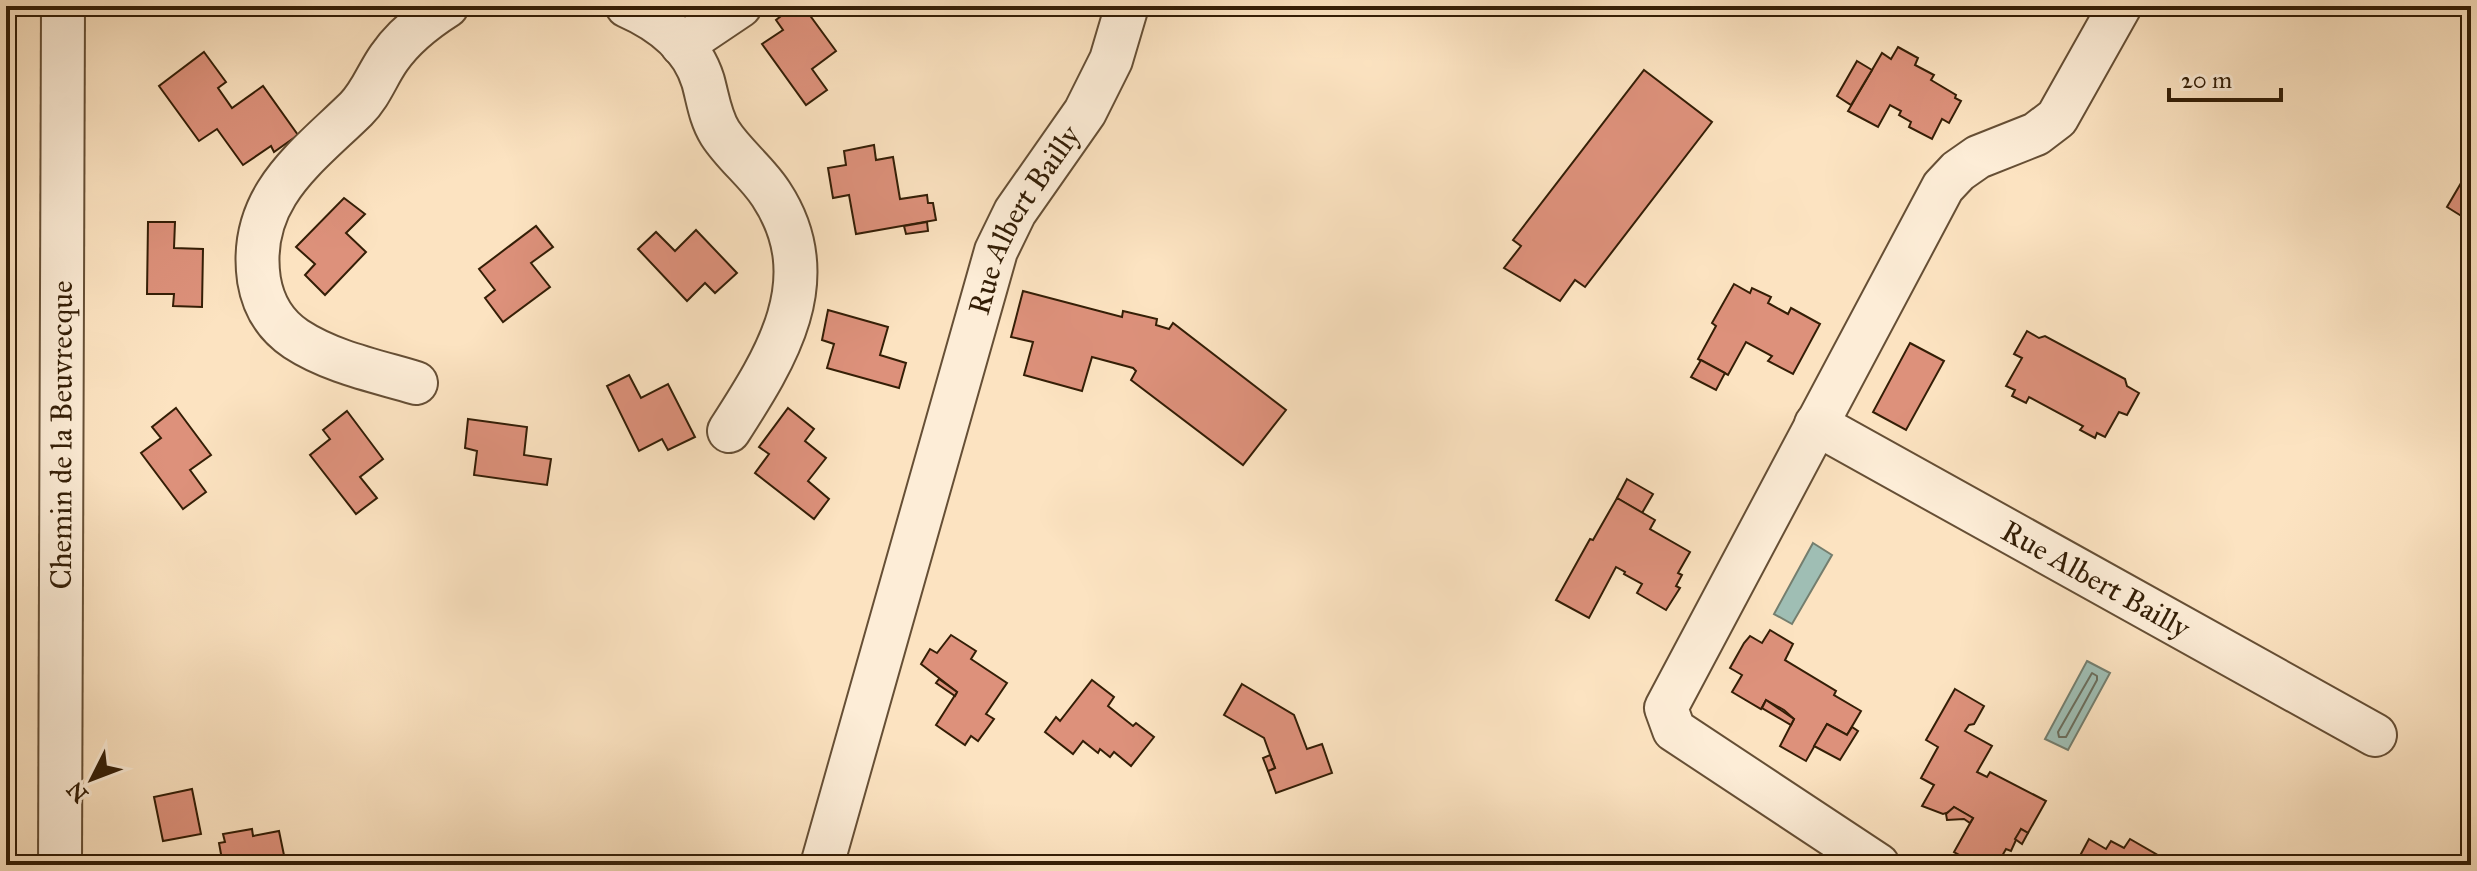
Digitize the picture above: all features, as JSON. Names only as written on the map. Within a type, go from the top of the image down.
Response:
[{"type":"street","name":"Chemin de la Beuvrecque","points":[[60,865],[63,6]]},
{"type":"street","points":[[627,6],[655,20],[682,45],[698,68],[712,118],[720,134],[759,178],[785,218],[795,264],[792,308],[785,332],[764,376],[729,431]]},
{"type":"street","points":[[682,45],[740,6]]},
{"type":"street","name":"Rue Albert Bailly","points":[[822,865],[996,251],[1015,212],[1085,112],[1111,60],[1127,6]]},
{"type":"street","points":[[1878,865],[1674,730],[1666,708],[1943,187],[1978,157],[2036,134],[2057,118],[2120,6]]},
{"type":"street","points":[[416,383],[331,357],[295,339],[273,318],[266,305],[261,291],[258,259],[263,223],[281,186],[308,152],[356,109],[398,47],[433,9]]},
{"type":"street","name":"Rue Albert Bailly","points":[[1816,424],[2375,735]]},
{"type":"water","points":[[1813,543],[1832,555],[1792,624],[1774,614]]},
{"type":"water","points":[[2087,661],[2110,673],[2068,750],[2045,739]]},
{"type":"building","points":[[794,6],[803,6],[836,51],[812,69],[827,90],[806,105],[762,44],[783,30],[776,20]]},
{"type":"building","points":[[1898,47],[1918,58],[1915,65],[1934,75],[1931,80],[1961,101],[1949,123],[1942,119],[1932,139],[1909,127],[1911,122],[1890,105],[1878,127],[1848,111],[1882,53],[1891,59]]},
{"type":"building","points":[[204,52],[226,82],[218,88],[232,108],[263,86],[298,135],[274,152],[271,146],[243,165],[217,129],[199,141],[159,86]]},
{"type":"building","points":[[1857,61],[1872,70],[1851,105],[1837,96]]},
{"type":"building","points":[[1644,70],[1712,122],[1585,287],[1575,280],[1560,301],[1504,268],[1521,246],[1513,240]]},
{"type":"building","points":[[874,145],[876,160],[893,157],[900,199],[927,195],[928,203],[933,203],[936,220],[856,234],[849,195],[833,198],[828,168],[846,165],[844,151]]},
{"type":"building","points":[[2471,166],[2471,222],[2447,207]]},
{"type":"building","points":[[344,198],[365,214],[346,233],[366,252],[325,295],[305,275],[315,264],[296,247]]},
{"type":"building","points":[[148,222],[175,222],[174,248],[203,249],[202,307],[173,306],[174,294],[147,294]]},
{"type":"building","points":[[927,222],[928,231],[906,234],[904,226]]},
{"type":"building","points":[[536,226],[553,247],[531,263],[550,287],[503,322],[485,298],[495,290],[479,269]]},
{"type":"building","points":[[696,230],[737,273],[715,293],[705,283],[687,301],[638,249],[656,232],[675,251]]},
{"type":"building","points":[[1734,284],[1750,293],[1752,288],[1771,297],[1768,303],[1788,314],[1791,308],[1820,324],[1793,374],[1768,361],[1772,356],[1746,342],[1728,375],[1698,359],[1716,326],[1712,323]]},
{"type":"building","points":[[1023,291],[1122,317],[1123,311],[1157,319],[1156,325],[1169,329],[1173,323],[1286,410],[1243,465],[1131,380],[1136,371],[1133,368],[1092,357],[1082,391],[1024,375],[1033,342],[1011,337]]},
{"type":"building","points":[[828,310],[888,327],[880,355],[906,363],[899,388],[827,368],[834,344],[822,340]]},
{"type":"building","points":[[2027,331],[2039,338],[2045,336],[2125,379],[2127,386],[2139,393],[2127,415],[2119,412],[2105,437],[2097,433],[2095,438],[2080,430],[2083,426],[2029,397],[2026,403],[2012,396],[2015,390],[2006,386],[2022,358],[2014,354]]},
{"type":"building","points":[[1910,343],[1944,361],[1906,430],[1873,412]]},
{"type":"building","points":[[1701,360],[1725,373],[1716,390],[1691,377]]},
{"type":"building","points":[[629,375],[641,398],[668,384],[695,437],[668,450],[662,439],[639,451],[607,386]]},
{"type":"building","points":[[176,408],[211,455],[190,470],[206,492],[183,509],[141,453],[161,438],[152,427]]},
{"type":"building","points":[[788,408],[814,429],[805,441],[826,458],[808,481],[829,499],[814,519],[755,473],[769,454],[759,447]]},
{"type":"building","points":[[347,411],[383,459],[360,477],[377,498],[356,514],[310,455],[330,439],[323,430]]},
{"type":"building","points":[[468,419],[527,427],[524,455],[551,459],[547,485],[474,475],[477,451],[465,448]]},
{"type":"building","points":[[1627,479],[1653,494],[1642,513],[1617,498]]},
{"type":"building","points":[[1617,498],[1655,520],[1650,529],[1690,552],[1678,573],[1682,575],[1676,586],[1680,588],[1666,610],[1637,593],[1642,584],[1616,567],[1589,618],[1556,600]]},
{"type":"building","points":[[1770,630],[1793,644],[1785,660],[1836,691],[1834,695],[1861,711],[1847,735],[1827,724],[1806,761],[1780,746],[1794,719],[1766,700],[1761,709],[1732,692],[1742,675],[1730,668],[1744,643],[1750,636],[1762,643]]},
{"type":"building","points":[[951,635],[976,651],[971,659],[1007,683],[986,714],[994,719],[978,741],[971,736],[965,745],[936,725],[957,692],[921,664],[930,649],[937,653]]},
{"type":"building","points":[[939,679],[957,692],[955,696],[936,683]]},
{"type":"building","points":[[1092,680],[1114,697],[1108,706],[1133,726],[1136,723],[1154,737],[1131,766],[1114,752],[1110,757],[1100,749],[1098,753],[1083,741],[1073,754],[1045,732],[1056,717],[1060,721]]},
{"type":"building","points":[[1242,684],[1294,715],[1307,749],[1322,744],[1332,773],[1276,793],[1268,771],[1275,768],[1264,738],[1224,715]]},
{"type":"building","points":[[1955,689],[1984,706],[1974,724],[1965,731],[1992,746],[1977,772],[1987,777],[1990,772],[2046,801],[2028,833],[2021,829],[2011,851],[2006,849],[1997,865],[1971,865],[1972,862],[1954,852],[1973,818],[1954,807],[1943,814],[1922,806],[1934,785],[1921,778],[1938,747],[1926,740]]},
{"type":"building","points":[[1766,700],[1794,719],[1791,725],[1762,708]]},
{"type":"building","points":[[1827,724],[1847,735],[1852,727],[1858,731],[1840,760],[1814,746]]},
{"type":"building","points":[[1270,755],[1275,768],[1268,771],[1263,758]]},
{"type":"building","points":[[192,789],[201,834],[163,841],[154,797]]},
{"type":"building","points":[[1954,807],[1973,818],[1970,823],[1964,819],[1947,820],[1946,814]]},
{"type":"building","points":[[252,829],[253,836],[279,831],[285,860],[261,865],[223,865],[219,843],[225,842],[223,834]]},
{"type":"building","points":[[2021,829],[2028,833],[2022,844],[2015,839]]},
{"type":"building","points":[[2089,839],[2106,849],[2111,841],[2124,848],[2130,839],[2161,857],[2157,865],[2075,865]]}]
